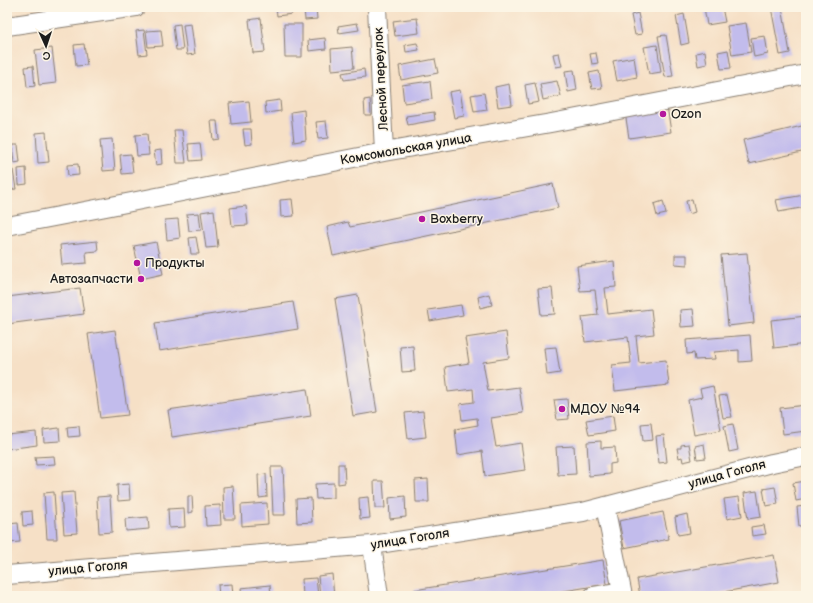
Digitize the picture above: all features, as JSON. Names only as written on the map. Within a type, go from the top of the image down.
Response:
[{"type":"street","points":[[7,26],[136,7]]},
{"type":"street","name":"Лесной переулок","points":[[378,7],[384,152]]},
{"type":"street","name":"Комсомольская улица","points":[[7,226],[384,152],[551,123],[806,74]]},
{"type":"street","name":"улица Гоголя","points":[[7,575],[372,545],[583,512],[772,463],[806,456]]},
{"type":"street","points":[[593,596],[622,594],[605,506]]},
{"type":"street","points":[[372,545],[379,596]]},
{"type":"building","points":[[276,7],[291,7],[292,14],[277,16]]},
{"type":"building","points":[[304,7],[316,7],[317,19],[305,20]]},
{"type":"building","points":[[704,7],[722,7],[725,22],[707,25]]},
{"type":"building","points":[[771,7],[782,7],[790,53],[780,55]]},
{"type":"building","points":[[638,13],[642,34],[635,35],[631,15]]},
{"type":"building","points":[[684,14],[689,43],[681,45],[676,16]]},
{"type":"building","points":[[261,18],[265,52],[253,53],[249,20]]},
{"type":"building","points":[[417,18],[419,33],[395,36],[393,21]]},
{"type":"building","points":[[357,23],[359,30],[339,33],[338,26]]},
{"type":"building","points":[[746,23],[751,52],[732,55],[727,26]]},
{"type":"building","points":[[180,24],[183,50],[176,50],[173,25]]},
{"type":"building","points":[[191,24],[195,54],[187,55],[183,25]]},
{"type":"building","points":[[284,24],[302,24],[302,57],[285,57]]},
{"type":"building","points":[[144,30],[147,54],[139,55],[136,31]]},
{"type":"building","points":[[161,30],[163,46],[148,47],[146,31]]},
{"type":"building","points":[[666,35],[673,76],[665,77],[658,36]]},
{"type":"building","points":[[765,36],[768,54],[754,57],[751,38]]},
{"type":"building","points":[[325,38],[326,49],[309,51],[308,40]]},
{"type":"building","points":[[417,43],[419,50],[406,52],[405,45]]},
{"type":"building","points":[[84,44],[87,65],[76,66],[74,45]]},
{"type":"building","points":[[657,45],[661,72],[649,74],[644,47]]},
{"type":"building","points":[[352,47],[354,68],[332,70],[331,49]]},
{"type":"building","points":[[52,48],[56,83],[39,85],[35,50]]},
{"type":"building","points":[[728,50],[731,68],[721,69],[718,52]]},
{"type":"building","points":[[705,51],[707,64],[698,66],[696,53]]},
{"type":"building","points":[[559,53],[562,66],[556,67],[553,54]]},
{"type":"building","points":[[596,53],[598,63],[592,64],[590,54]]},
{"type":"building","points":[[634,57],[637,77],[617,81],[613,61]]},
{"type":"building","points":[[435,59],[438,73],[401,80],[399,66]]},
{"type":"building","points":[[33,66],[35,86],[27,87],[25,67]]},
{"type":"building","points":[[364,69],[365,77],[344,80],[342,73]]},
{"type":"building","points":[[574,70],[577,90],[568,92],[565,71]]},
{"type":"building","points":[[599,71],[602,88],[592,89],[589,73]]},
{"type":"building","points":[[430,81],[432,99],[404,103],[402,85]]},
{"type":"building","points":[[557,81],[561,96],[543,100],[540,84]]},
{"type":"building","points":[[535,83],[539,102],[528,104],[525,85]]},
{"type":"building","points":[[509,84],[512,105],[498,107],[495,87]]},
{"type":"building","points":[[460,90],[464,116],[454,118],[449,92]]},
{"type":"building","points":[[484,93],[487,110],[474,112],[471,95]]},
{"type":"building","points":[[370,99],[371,115],[365,115],[364,100]]},
{"type":"building","points":[[280,100],[281,111],[266,113],[265,102]]},
{"type":"building","points":[[249,101],[251,122],[231,124],[229,103]]},
{"type":"building","points":[[667,106],[671,132],[629,138],[625,112]]},
{"type":"building","points":[[304,110],[306,140],[294,142],[291,112]]},
{"type":"building","points":[[434,112],[435,120],[408,125],[406,116]]},
{"type":"building","points":[[211,121],[217,121],[219,139],[213,140]]},
{"type":"building","points":[[326,121],[328,138],[318,139],[316,122]]},
{"type":"building","points":[[806,125],[806,151],[749,164],[743,140]]},
{"type":"building","points":[[243,129],[251,129],[252,144],[245,145]]},
{"type":"building","points":[[174,130],[182,130],[186,163],[177,163]]},
{"type":"building","points":[[46,132],[49,162],[38,163],[36,133]]},
{"type":"building","points":[[147,134],[149,155],[137,156],[135,135]]},
{"type":"building","points":[[112,139],[115,170],[103,171],[100,140]]},
{"type":"building","points":[[200,143],[202,160],[190,161],[188,144]]},
{"type":"building","points":[[12,145],[18,145],[20,162],[14,163]]},
{"type":"building","points":[[161,150],[162,164],[156,165],[154,151]]},
{"type":"building","points":[[131,154],[133,173],[122,174],[120,155]]},
{"type":"building","points":[[78,164],[79,175],[68,176],[67,165]]},
{"type":"building","points":[[26,168],[27,184],[19,185],[18,169]]},
{"type":"building","points":[[7,170],[13,170],[16,189],[7,190]]},
{"type":"building","points":[[553,184],[558,208],[333,256],[327,227],[348,222],[350,227]]},
{"type":"building","points":[[804,195],[806,207],[779,212],[776,200]]},
{"type":"building","points":[[292,199],[294,216],[281,217],[280,200]]},
{"type":"building","points":[[692,200],[695,212],[689,214],[686,201]]},
{"type":"building","points":[[663,201],[666,214],[657,216],[654,204]]},
{"type":"building","points":[[246,206],[248,225],[232,226],[230,208]]},
{"type":"building","points":[[214,210],[218,247],[206,248],[201,212]]},
{"type":"building","points":[[199,213],[201,230],[189,231],[187,214]]},
{"type":"building","points":[[178,219],[180,238],[167,240],[165,220]]},
{"type":"building","points":[[196,237],[199,254],[191,254],[189,238]]},
{"type":"building","points":[[97,241],[98,251],[86,252],[87,263],[62,265],[60,245]]},
{"type":"building","points":[[156,242],[163,274],[141,279],[134,246]]},
{"type":"building","points":[[747,253],[754,323],[728,326],[721,255]]},
{"type":"building","points":[[675,255],[687,255],[687,265],[675,264]]},
{"type":"building","points":[[614,261],[616,287],[605,288],[608,314],[651,309],[654,334],[636,336],[639,363],[666,360],[669,385],[615,391],[612,365],[631,363],[628,337],[585,342],[582,317],[598,315],[595,290],[580,291],[577,266]]},
{"type":"building","points":[[80,288],[84,314],[7,324],[7,297]]},
{"type":"building","points":[[552,288],[555,314],[541,315],[538,289]]},
{"type":"building","points":[[489,294],[492,305],[480,308],[478,297]]},
{"type":"building","points":[[358,295],[377,412],[353,416],[335,299]]},
{"type":"building","points":[[293,302],[298,329],[159,351],[155,323]]},
{"type":"building","points":[[461,305],[463,315],[430,321],[428,310]]},
{"type":"building","points":[[693,309],[695,326],[681,327],[680,310]]},
{"type":"building","points":[[806,316],[806,344],[774,348],[771,320]]},
{"type":"building","points":[[115,330],[128,415],[100,418],[88,334]]},
{"type":"building","points":[[506,332],[509,358],[483,362],[488,391],[519,387],[523,413],[491,418],[496,447],[521,443],[525,470],[485,476],[482,451],[458,455],[455,429],[478,425],[477,418],[462,420],[460,404],[474,402],[473,389],[448,392],[445,367],[469,363],[465,338]]},
{"type":"building","points":[[750,335],[752,361],[739,362],[739,350],[714,352],[715,359],[695,360],[694,353],[687,354],[686,340]]},
{"type":"building","points":[[413,346],[415,371],[402,372],[400,347]]},
{"type":"building","points":[[556,347],[560,373],[547,375],[544,348]]},
{"type":"building","points":[[713,386],[721,430],[694,435],[688,400],[702,397],[700,389]]},
{"type":"building","points":[[307,389],[311,416],[172,437],[168,410]]},
{"type":"building","points":[[727,395],[732,417],[723,418],[719,396]]},
{"type":"building","name":"МДОУ №94","points":[[567,399],[569,419],[557,420],[554,400]]},
{"type":"building","points":[[806,405],[806,431],[783,434],[780,408]]},
{"type":"building","points":[[423,411],[426,437],[408,439],[405,413]]},
{"type":"building","points":[[613,416],[615,431],[589,435],[586,420]]},
{"type":"building","points":[[651,423],[653,440],[643,441],[641,424]]},
{"type":"building","points":[[733,424],[738,450],[729,452],[724,426]]},
{"type":"building","points":[[79,426],[80,436],[68,437],[67,427]]},
{"type":"building","points":[[59,428],[60,441],[44,442],[43,430]]},
{"type":"building","points":[[36,432],[37,445],[7,449],[7,435]]},
{"type":"building","points":[[664,435],[667,462],[659,463],[656,436]]},
{"type":"building","points":[[601,441],[601,448],[615,447],[616,463],[610,464],[610,474],[589,476],[587,442]]},
{"type":"building","points":[[689,444],[692,460],[683,462],[682,457],[679,458],[677,448],[681,448],[681,445]]},
{"type":"building","points":[[704,444],[706,458],[697,459],[695,446]]},
{"type":"building","points":[[574,446],[576,474],[558,475],[556,447]]},
{"type":"building","points":[[54,456],[55,464],[36,465],[35,457]]},
{"type":"building","points":[[338,464],[344,464],[345,483],[338,484]]},
{"type":"building","points":[[271,467],[283,467],[285,515],[273,515]]},
{"type":"building","points":[[266,474],[267,497],[259,498],[258,475]]},
{"type":"building","points":[[428,479],[429,502],[416,502],[415,480]]},
{"type":"building","points":[[374,481],[383,481],[385,508],[375,508]]},
{"type":"building","points":[[806,481],[806,499],[796,501],[793,483]]},
{"type":"building","points":[[334,483],[334,498],[316,499],[315,484]]},
{"type":"building","points":[[129,484],[130,500],[118,501],[117,485]]},
{"type":"building","points":[[233,486],[235,519],[224,519],[223,487]]},
{"type":"building","points":[[775,487],[778,504],[766,506],[763,489]]},
{"type":"building","points":[[757,491],[761,517],[748,519],[744,493]]},
{"type":"building","points":[[54,492],[57,539],[47,539],[44,493]]},
{"type":"building","points":[[74,492],[77,533],[64,534],[61,493]]},
{"type":"building","points":[[110,496],[112,532],[99,533],[97,497]]},
{"type":"building","points":[[188,496],[192,496],[193,512],[188,513]]},
{"type":"building","points":[[405,496],[406,517],[390,519],[389,498]]},
{"type":"building","points":[[368,497],[370,518],[360,519],[359,498]]},
{"type":"building","points":[[739,497],[742,516],[727,519],[724,499]]},
{"type":"building","points":[[311,498],[312,522],[297,523],[296,499]]},
{"type":"building","points":[[267,503],[268,524],[242,526],[241,505]]},
{"type":"building","points":[[220,505],[221,525],[206,526],[205,506]]},
{"type":"building","points":[[806,506],[806,526],[799,526],[797,507]]},
{"type":"building","points":[[184,508],[185,527],[169,528],[168,509]]},
{"type":"building","points":[[32,511],[33,525],[23,526],[22,512]]},
{"type":"building","points":[[663,512],[669,539],[624,548],[619,521]]},
{"type":"building","points":[[687,514],[690,533],[678,535],[675,517]]},
{"type":"building","points":[[148,517],[149,529],[126,531],[125,519]]},
{"type":"building","points":[[18,523],[20,542],[7,543],[7,524]]},
{"type":"building","points":[[764,525],[766,534],[752,536],[751,527]]},
{"type":"building","points":[[774,555],[779,582],[702,596],[640,596],[637,579]]},
{"type":"building","points":[[603,560],[607,584],[533,596],[415,596],[414,590]]},
{"type":"building","points":[[332,574],[334,596],[320,596],[318,576]]},
{"type":"building","points":[[316,578],[318,596],[303,596],[302,579]]},
{"type":"building","points":[[232,584],[233,596],[219,596],[218,585]]},
{"type":"building","points":[[270,585],[271,596],[242,596],[241,588]]},
{"type":"building","points":[[195,592],[196,596],[185,596],[185,593]]},
{"type":"place","name":"Ozon","points":[[663,114]]},
{"type":"place","name":"Boxberry","points":[[422,219]]},
{"type":"place","name":"Продукты","points":[[137,263]]},
{"type":"place","name":"Автозапчасти","points":[[141,279]]},
{"type":"place","name":"МДОУ №94","points":[[562,409]]}]
